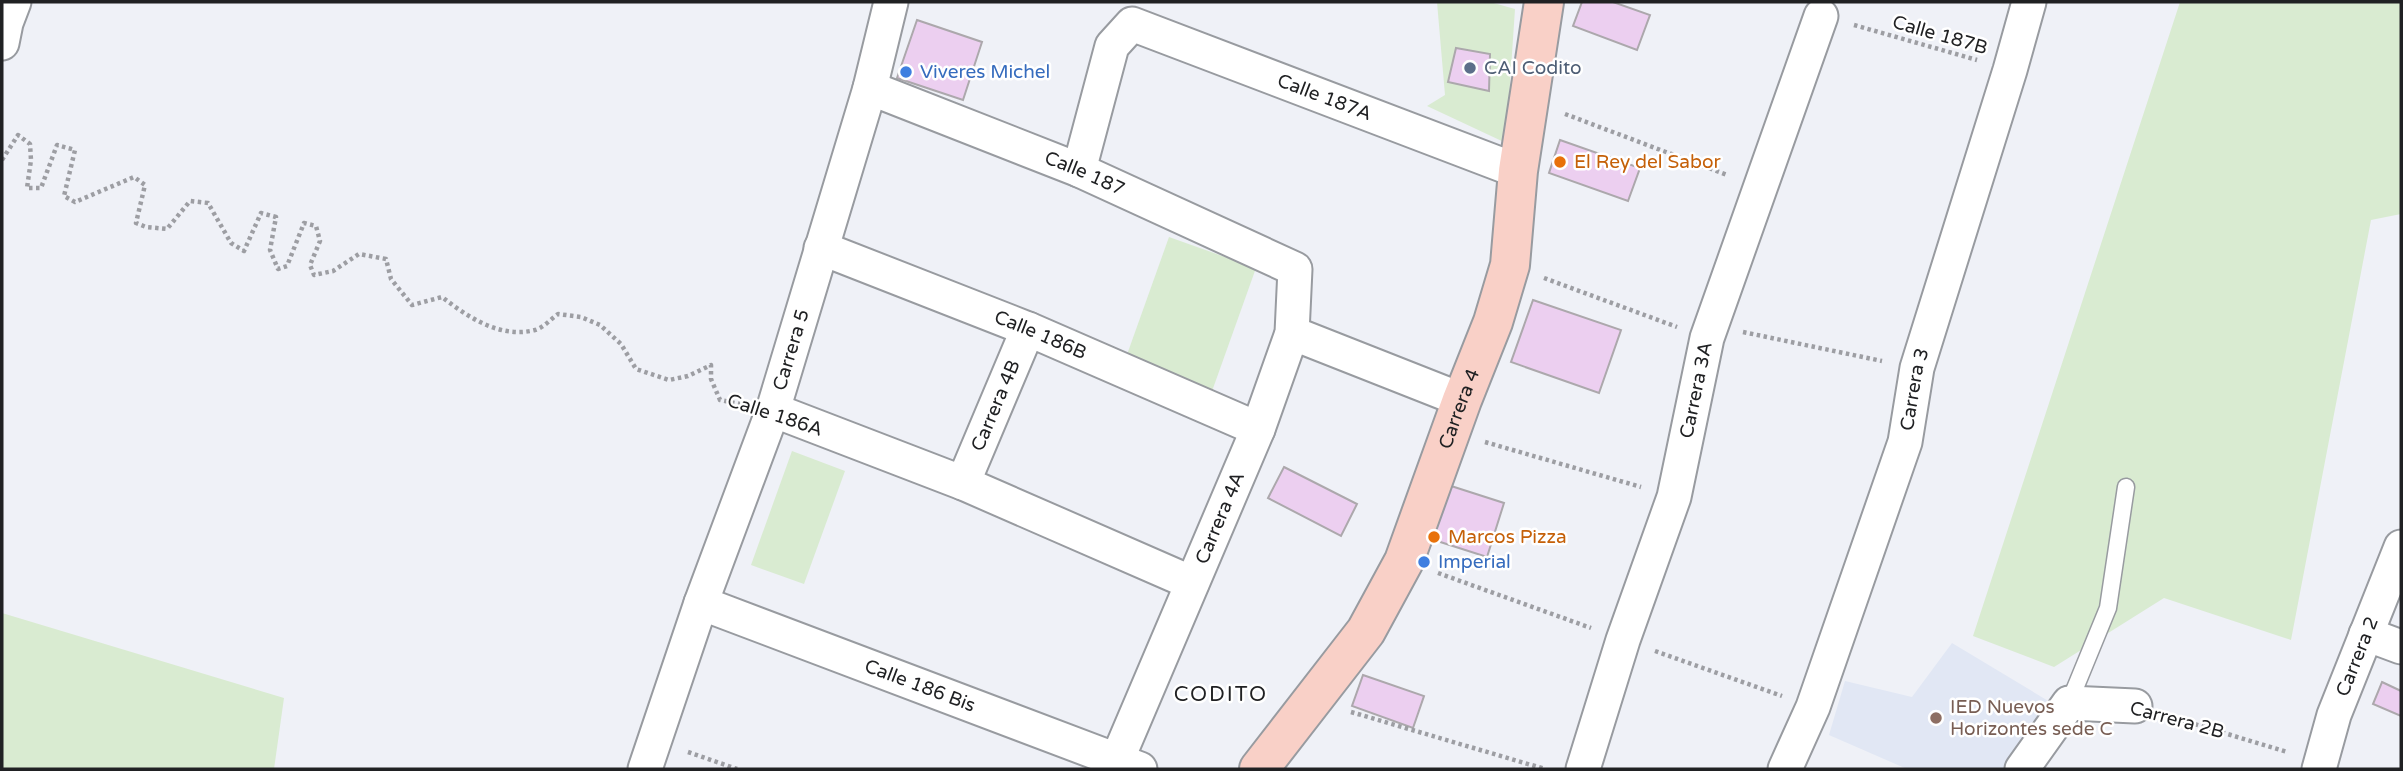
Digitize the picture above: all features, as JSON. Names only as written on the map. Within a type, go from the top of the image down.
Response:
[{"type":"street","points":[[2,43],[14,2]]},
{"type":"street","name":"Carrera 5","points":[[650,755],[701,603],[773,410],[870,88],[891,2]]},
{"type":"street","name":"Carrera 4","points":[[1259,769],[1366,631],[1404,561],[1493,322],[1510,265],[1518,171],[1544,2]]},
{"type":"street","name":"Carrera 3","points":[[1785,769],[1813,707],[1905,442],[1917,368],[2029,2]]},
{"type":"street","name":"Carrera 3A","points":[[1583,769],[1623,640],[1674,497],[1709,332],[1821,16]]},
{"type":"street","name":"Calle 187A","points":[[1079,170],[1112,46],[1132,24],[1518,171]]},
{"type":"street","name":"Calle 187","points":[[870,88],[1079,170],[1294,269]]},
{"type":"street","name":"Calle 186B","points":[[821,248],[1028,329],[1258,429]]},
{"type":"street","name":"Carrera 4A","points":[[1129,765],[1192,583],[1258,429],[1292,333],[1294,269]]},
{"type":"street","name":"Carrera 4B","points":[[963,483],[1028,329]]},
{"type":"street","points":[[1292,333],[1456,416]]},
{"type":"street","name":"Calle 186A","points":[[773,410],[963,483],[1192,583]]},
{"type":"street","name":"Carrera 2","points":[[2327,767],[2334,715],[2401,547]]},
{"type":"street","name":"Calle 186 Bis","points":[[701,603],[1129,765]]},
{"type":"street","points":[[2366,634],[2401,647]]},
{"type":"street","points":[[2022,769],[2068,703]]},
{"type":"street","name":"Carrera 2B","points":[[2068,703],[2135,706]]},
{"type":"lane","points":[[2068,703],[2108,608],[2126,487]]},
{"type":"path","name":"Calle 187B","points":[[1821,16],[2010,70]]},
{"type":"path","points":[[1528,101],[1761,188]]},
{"type":"path","name":"Calle 186A","points":[[2,160],[18,135],[30,145],[27,188],[41,188],[57,145],[75,150],[64,196],[75,202],[134,177],[145,185],[136,223],[167,229],[190,201],[208,203],[231,243],[244,251],[261,213],[276,217],[270,250],[278,269],[287,266],[304,223],[316,226],[320,241],[310,265],[314,275],[333,271],[359,254],[386,260],[391,279],[412,305],[442,297],[463,313],[494,329],[537,330],[558,314],[581,317],[600,325],[621,344],[636,369],[669,380],[688,376],[711,365],[711,379],[720,400],[773,410]]},
{"type":"path","points":[[1510,265],[1709,332],[1917,368]]},
{"type":"path","points":[[1456,416],[1674,497]]},
{"type":"path","points":[[1404,561],[1813,707]]},
{"type":"path","points":[[1314,701],[1545,769]]},
{"type":"path","name":"Carrera 2B","points":[[2135,706],[2327,767]]},
{"type":"path","points":[[650,755],[737,769]]},
{"type":"shaded area","name":"IED Nuevos Horizontes sede C","points":[[1952,643],[2050,702],[2002,769],[1907,769],[1829,735],[1845,681],[1912,697]]},
{"type":"green space","points":[[1437,2],[1490,2],[1515,9],[1506,143],[1427,106],[1445,95]]},
{"type":"green space","points":[[2180,2],[2401,2],[2401,214],[2371,220],[2291,640],[2164,598],[2054,667],[1973,636]]},
{"type":"green space","points":[[1169,237],[1256,268],[1211,394],[1124,363]]},
{"type":"green space","points":[[792,451],[845,471],[804,584],[751,565]]},
{"type":"green space","points":[[2,613],[284,698],[274,769],[2,769]]},
{"type":"building","points":[[1582,2],[1613,2],[1650,15],[1637,50],[1573,26]]},
{"type":"building","points":[[917,20],[982,42],[963,100],[897,78]]},
{"type":"building","name":"CAI Codito","points":[[1456,48],[1490,54],[1489,91],[1448,82]]},
{"type":"building","points":[[1560,140],[1640,168],[1628,201],[1549,173]]},
{"type":"building","points":[[1533,300],[1621,330],[1599,393],[1511,362]]},
{"type":"building","points":[[1284,467],[1357,504],[1341,536],[1268,498]]},
{"type":"building","points":[[1448,485],[1504,503],[1487,557],[1431,539]]},
{"type":"building","points":[[1363,675],[1424,696],[1413,728],[1352,706]]},
{"type":"building","points":[[2382,682],[2401,691],[2401,716],[2373,704]]},
{"type":"place","name":"CAI Codito","points":[[1470,68]]},
{"type":"place","name":"Viveres Michel","points":[[906,72]]},
{"type":"place","name":"El Rey del Sabor","points":[[1560,162]]},
{"type":"place","name":"Marcos Pizza","points":[[1434,537]]},
{"type":"place","name":"Imperial","points":[[1424,562]]},
{"type":"place","name":"IED Nuevos Horizontes sede C","points":[[1936,718]]},
{"type":"district","name":"CODITO","points":[[1221,694]]}]
